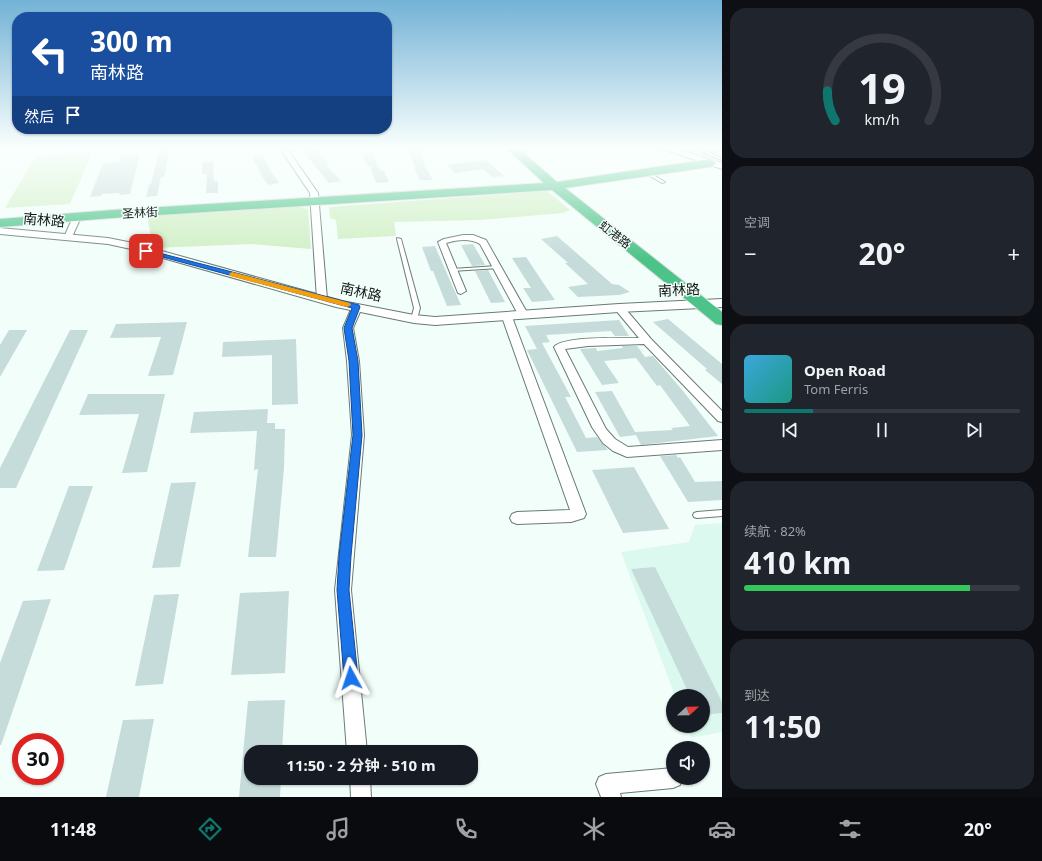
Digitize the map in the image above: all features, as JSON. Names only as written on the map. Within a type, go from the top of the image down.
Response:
[{"type":"highway","name":"圣林街","points":[[2,227],[77,217],[315,198],[522,184]]},
{"type":"highway","name":"虹港路","points":[[558,184],[716,305],[722,320]]},
{"type":"highway","name":"圣林街","points":[[0,212],[315,198]]},
{"type":"street","points":[[306,184],[315,198],[322,299]]},
{"type":"street","points":[[68,237],[77,217]]},
{"type":"street","name":"南林路","points":[[2,227],[68,237],[108,241],[133,246],[322,299],[414,319],[435,321],[524,316],[619,308],[716,305]]},
{"type":"street","points":[[461,291],[442,242],[459,238],[477,238],[483,242],[524,316]]},
{"type":"street","points":[[356,745],[343,590],[345,556],[358,435],[353,361],[348,328],[357,307]]},
{"type":"street","points":[[619,308],[647,341],[722,418]]},
{"type":"street","points":[[507,317],[579,514],[571,516],[517,518]]},
{"type":"street","points":[[647,341],[563,345],[559,347],[598,427],[605,437],[613,446],[627,452],[722,445]]},
{"type":"street","points":[[611,797],[606,784],[666,779]]},
{"type":"street","points":[[360,785],[361,797]]},
{"type":"lane","points":[[399,239],[417,308],[414,319]]},
{"type":"lane","points":[[452,270],[497,267]]},
{"type":"lane","points":[[696,515],[722,513]]},
{"type":"shaded area","points":[[722,523],[722,732],[691,738],[689,733],[710,733],[710,689],[672,689],[621,552],[689,542],[695,525]]},
{"type":"green space","points":[[19,184],[79,184],[70,204],[5,208]]},
{"type":"green space","points":[[547,191],[570,210],[563,213],[480,220],[394,222],[396,236],[338,239],[336,220],[330,218],[329,207]]},
{"type":"green space","points":[[296,206],[308,209],[311,249],[252,244],[153,248],[147,215]]},
{"type":"building","points":[[95,184],[132,184],[130,194],[102,194],[101,196],[90,197]]},
{"type":"building","points":[[159,184],[157,196],[146,197],[149,185]]},
{"type":"building","points":[[206,184],[218,184],[218,193],[206,193]]},
{"type":"building","points":[[557,236],[612,284],[619,285],[630,292],[619,295],[578,297],[568,287],[588,284],[565,263],[568,263],[541,239]]},
{"type":"building","points":[[473,244],[485,265],[472,266],[461,245]]},
{"type":"building","points":[[435,246],[461,305],[447,306],[433,271],[431,271],[422,247]]},
{"type":"building","points":[[526,257],[555,300],[532,302],[523,288],[531,288],[512,258]]},
{"type":"building","points":[[488,270],[505,302],[491,303],[475,271]]},
{"type":"building","points":[[668,319],[722,364],[722,384],[653,322]]},
{"type":"building","points":[[619,320],[629,336],[615,336],[611,331],[546,335],[550,342],[542,343],[571,397],[565,397],[586,438],[597,437],[608,450],[577,452],[527,350],[537,349],[525,326]]},
{"type":"building","points":[[187,322],[173,375],[148,376],[161,337],[110,338],[116,324]]},
{"type":"building","points":[[9,330],[27,330],[0,377],[0,345]]},
{"type":"building","points":[[70,330],[88,330],[16,488],[0,488],[0,468]]},
{"type":"building","points":[[296,339],[298,404],[272,405],[272,355],[222,357],[223,342]]},
{"type":"building","points":[[622,346],[637,346],[645,357],[653,356],[683,391],[718,436],[641,445],[636,435],[620,437],[595,392],[612,391],[635,432],[673,430],[671,428],[690,426],[660,385],[657,386],[636,358],[604,361],[619,383],[602,385],[580,349],[596,348],[597,351],[623,348]]},
{"type":"building","points":[[88,394],[165,394],[147,472],[122,473],[139,414],[79,415]]},
{"type":"building","points":[[268,409],[267,423],[275,423],[275,429],[285,429],[284,468],[276,557],[248,557],[258,469],[254,470],[257,431],[190,433],[194,412]]},
{"type":"building","points":[[676,455],[678,458],[680,457],[695,482],[722,481],[722,500],[688,502],[660,456]]},
{"type":"building","points":[[634,467],[669,529],[623,533],[592,470]]},
{"type":"building","points":[[196,482],[180,567],[152,568],[171,483]]},
{"type":"building","points":[[69,486],[93,486],[64,570],[37,571]]},
{"type":"building","points":[[655,567],[722,702],[722,713],[710,714],[710,689],[687,689],[631,569]]},
{"type":"building","points":[[289,591],[285,673],[231,675],[240,593]]},
{"type":"building","points":[[179,594],[163,684],[135,686],[154,595]]},
{"type":"building","points":[[51,599],[0,745],[0,663],[23,601]]},
{"type":"building","points":[[285,700],[282,745],[244,745],[244,785],[281,785],[280,797],[239,797],[248,701]]},
{"type":"building","points":[[154,719],[139,797],[106,797],[123,720]]},
{"type":"slow traffic","points":[[232,274],[347,305]]},
{"type":"route","points":[[146,251],[340,304],[357,307],[348,328],[353,361],[358,435],[345,556],[343,590],[351,678]]}]
